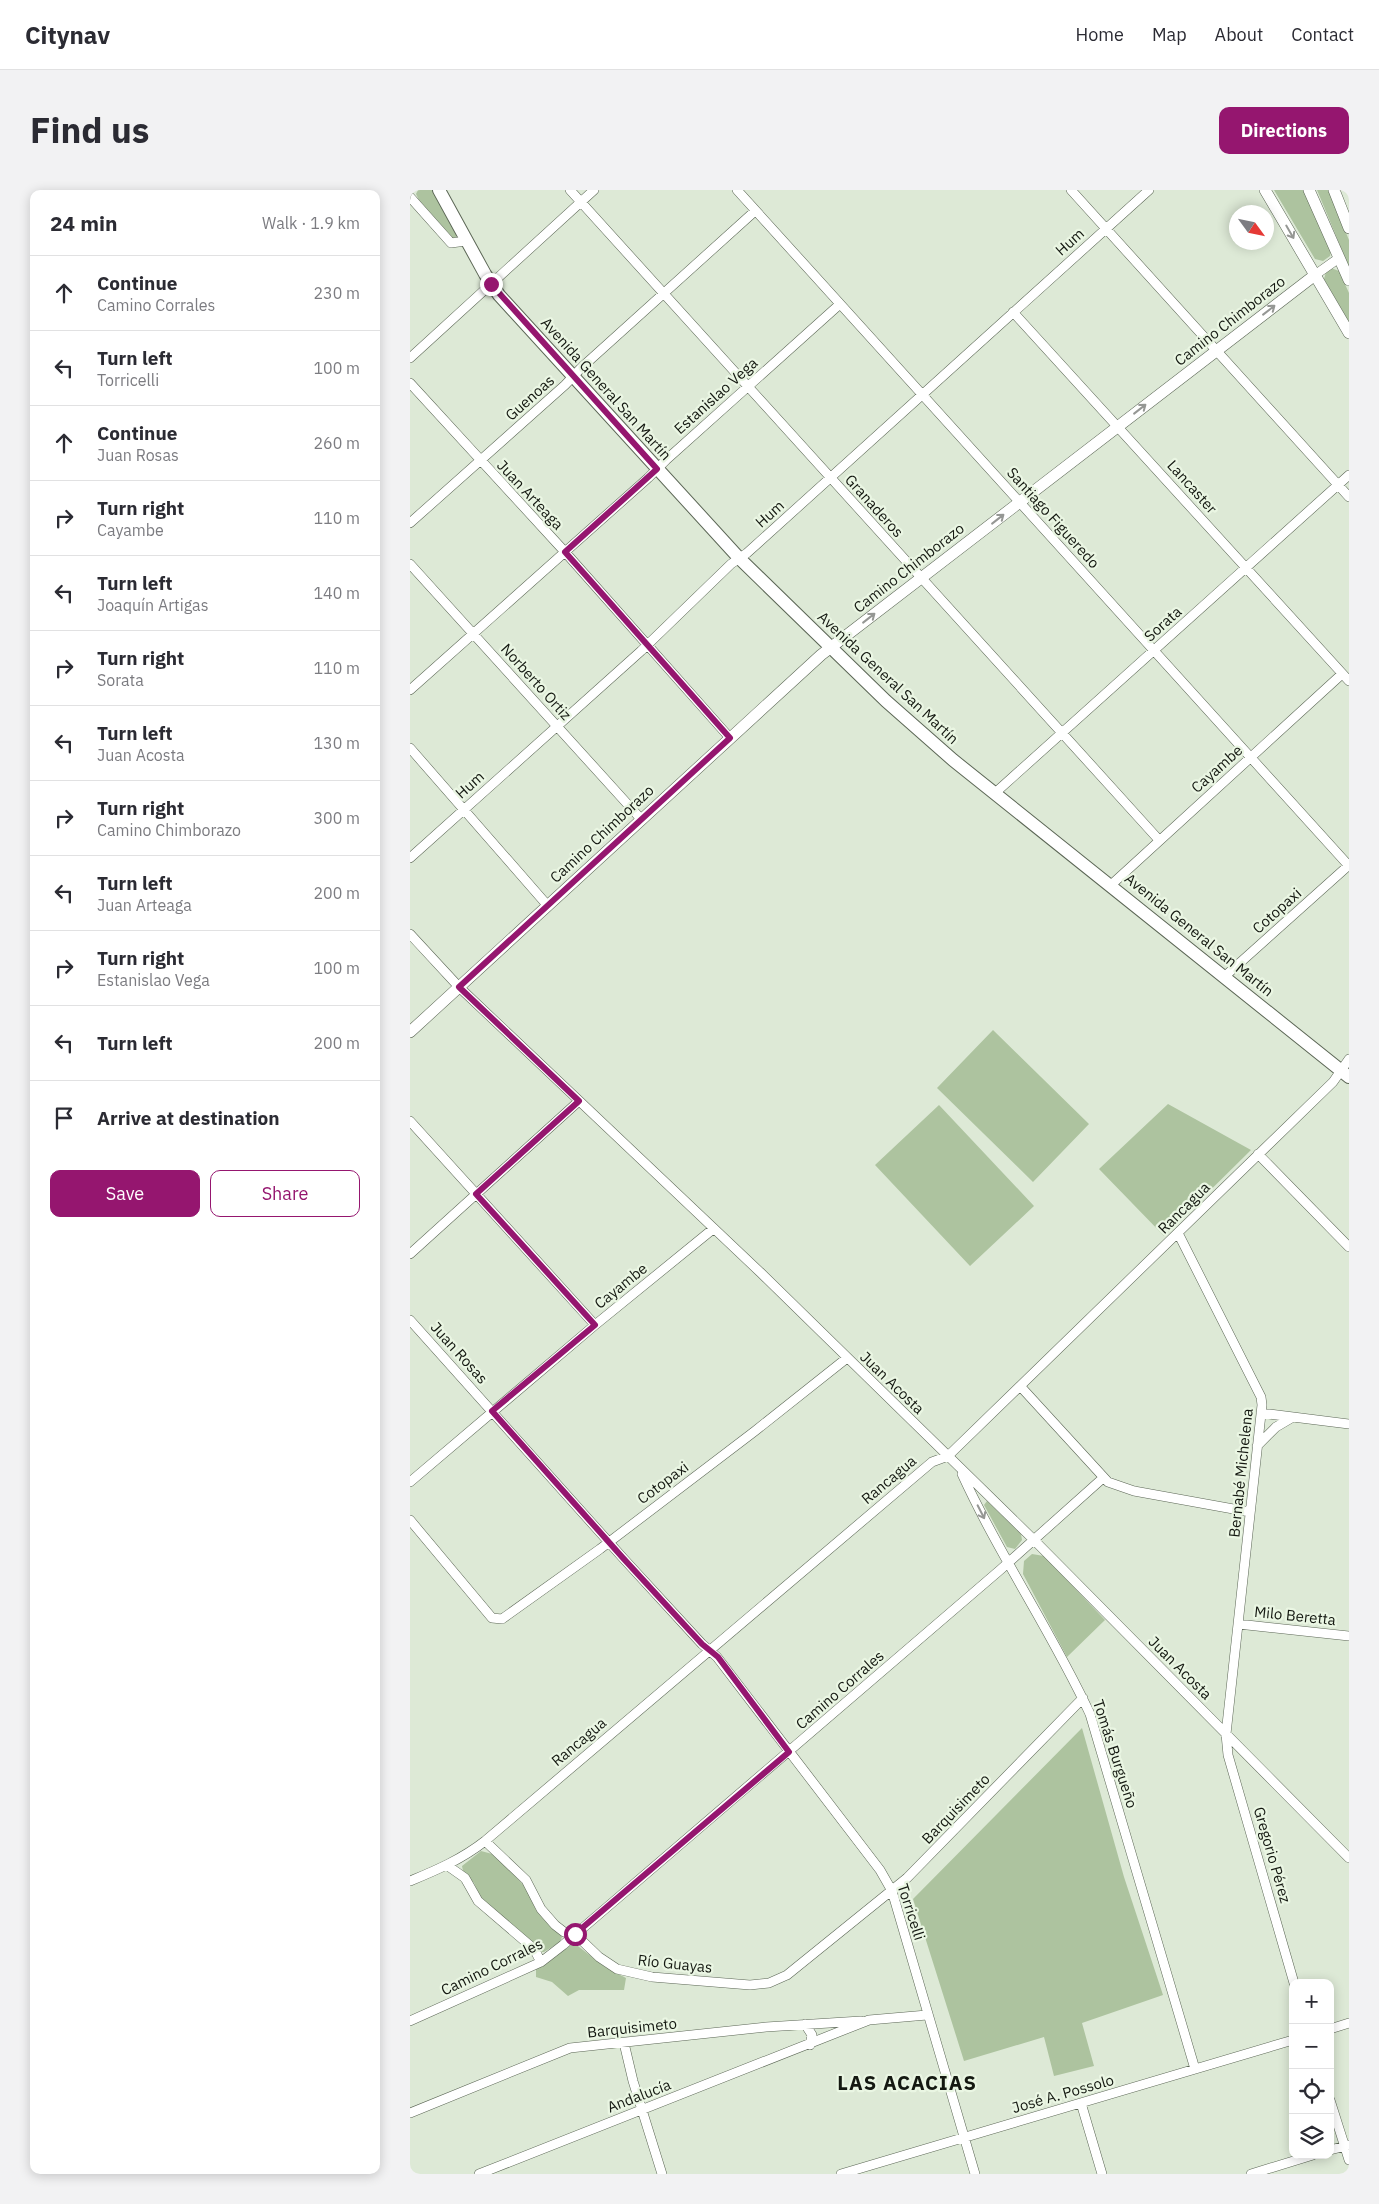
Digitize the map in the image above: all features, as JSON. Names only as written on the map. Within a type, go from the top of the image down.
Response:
[{"type":"main road","name":"Avenida General San Martín","points":[[439,190],[491,284],[573,377],[739,558],[830,648],[886,701],[995,794],[1345,1074]]},
{"type":"street","name":"Granaderos","points":[[570,190],[1159,840]]},
{"type":"street","points":[[410,358],[594,190]]},
{"type":"street","name":"Santiago Figueredo","points":[[737,190],[1349,865]]},
{"type":"street","points":[[1071,190],[1349,496]]},
{"type":"street","name":"Hum","points":[[410,858],[646,644],[730,564],[830,478],[1149,190]]},
{"type":"street","points":[[1266,190],[1349,333]]},
{"type":"street","points":[[1309,190],[1349,280]]},
{"type":"street","points":[[1334,190],[1349,228]]},
{"type":"street","points":[[410,197],[451,243],[466,241]]},
{"type":"street","name":"Guenoas","points":[[410,523],[755,211]]},
{"type":"street","name":"Camino Chimborazo","points":[[410,1032],[830,648],[1339,258]]},
{"type":"street","name":"Estanislao Vega","points":[[410,690],[840,304]]},
{"type":"street","name":"Lancaster","points":[[1013,312],[1349,681]]},
{"type":"street","name":"Juan Arteaga","points":[[410,382],[565,552],[730,738]]},
{"type":"street","name":"Sorata","points":[[995,794],[1349,475]]},
{"type":"street","name":"Norberto Ortiz","points":[[410,564],[641,819]]},
{"type":"street","name":"Cayambe","points":[[1111,885],[1342,674]]},
{"type":"street","points":[[410,748],[548,906]]},
{"type":"street","name":"Cotopaxi","points":[[1224,977],[1349,865]]},
{"type":"street","name":"Juan Acosta","points":[[410,934],[459,987],[712,1229],[762,1273],[1034,1540],[1349,1858]]},
{"type":"street","name":"Rancagua","points":[[410,1881],[448,1866],[486,1841],[709,1649],[932,1462],[948,1456],[1021,1387],[1258,1154],[1334,1082],[1345,1074],[1349,1059]]},
{"type":"street","points":[[410,1254],[579,1101]]},
{"type":"street","points":[[410,1121],[595,1325]]},
{"type":"street","points":[[1258,1154],[1349,1247]]},
{"type":"street","name":"Cayambe","points":[[410,1482],[492,1411],[712,1229]]},
{"type":"street","name":"Bernabé Michelena","points":[[1178,1233],[1259,1391],[1262,1405],[1226,1734]]},
{"type":"street","name":"Juan Rosas","points":[[410,1320],[609,1542],[709,1649]]},
{"type":"street","name":"Cotopaxi","points":[[410,1520],[492,1618],[499,1620],[609,1542],[847,1358]]},
{"type":"street","points":[[1021,1387],[1102,1478],[1114,1485],[1134,1491],[1250,1512]]},
{"type":"street","points":[[1261,1413],[1349,1424]]},
{"type":"street","points":[[1257,1446],[1276,1427],[1294,1417]]},
{"type":"street","name":"Tomás Burgueño","points":[[960,1468],[1007,1564],[1083,1698],[1090,1714],[1195,2069]]},
{"type":"street","name":"Camino Corrales","points":[[410,2021],[541,1962],[1007,1564],[1102,1478]]},
{"type":"street","name":"Milo Beretta","points":[[1238,1624],[1349,1636]]},
{"type":"street","name":"Torricelli","points":[[709,1649],[718,1657],[880,1870],[892,1891],[975,2174]]},
{"type":"street","name":"Barquisimeto","points":[[769,1983],[787,1975],[892,1891],[1083,1698]]},
{"type":"street","name":"Gregorio Pérez","points":[[1226,1734],[1228,1755],[1293,1979]]},
{"type":"street","name":"Río Guayas","points":[[486,1841],[526,1880],[555,1926],[564,1932],[575,1934],[607,1964],[629,1973],[652,1978],[740,1984],[769,1983]]},
{"type":"street","points":[[448,1866],[465,1878],[478,1901],[534,1950],[541,1962]]},
{"type":"street","name":"Andalucía","points":[[479,2174],[810,2045],[869,2020],[916,2014],[928,2015]]},
{"type":"street","name":"Barquisimeto","points":[[410,2113],[562,2050],[805,2024],[869,2020]]},
{"type":"street","points":[[1334,2028],[1349,2023]]},
{"type":"street","points":[[805,2024],[812,2035],[810,2045]]},
{"type":"street","name":"José A. Possolo","points":[[841,2174],[1289,2041]]},
{"type":"street","points":[[624,2043],[662,2174]]},
{"type":"street","points":[[1081,2103],[1102,2174]]},
{"type":"street","points":[[1334,2111],[1347,2145],[1349,2160]]},
{"type":"street","points":[[1334,2149],[1347,2145]]},
{"type":"street","points":[[1251,2174],[1300,2159]]},
{"type":"green space","points":[[418,190],[432,190],[457,233],[456,237],[453,238],[419,200],[416,194]]},
{"type":"green space","points":[[1274,190],[1306,190],[1331,252],[1330,256],[1323,261],[1315,259]]},
{"type":"green space","points":[[1317,190],[1328,190],[1349,240],[1349,267]]},
{"type":"green space","points":[[1331,268],[1339,271],[1349,293],[1349,322],[1324,279],[1326,272]]},
{"type":"green space","points":[[993,1030],[1089,1124],[1033,1182],[937,1088]]},
{"type":"green space","points":[[1168,1104],[1251,1150],[1164,1236],[1099,1169]]},
{"type":"green space","points":[[939,1105],[1034,1206],[970,1266],[875,1165]]},
{"type":"green space","points":[[987,1501],[1021,1534],[1022,1540],[1015,1549],[1007,1547],[984,1505]]},
{"type":"green space","points":[[1032,1554],[1044,1556],[1105,1620],[1067,1657],[1023,1574],[1024,1561]]},
{"type":"green space","points":[[1082,1728],[1124,1877],[1163,1995],[1082,2023],[1094,2066],[1054,2076],[1044,2037],[964,2061],[913,1899]]},
{"type":"green space","points":[[481,1851],[496,1855],[526,1888],[536,1910],[562,1937],[560,1942],[542,1952],[481,1898],[474,1883],[463,1871],[462,1866]]},
{"type":"green space","points":[[574,1943],[605,1967],[626,1978],[624,1990],[579,1990],[568,1996],[552,1982],[536,1977],[536,1968]]},
{"type":"district","name":"LAS ACACIAS","points":[[907,2083]]},
{"type":"route","points":[[491,284],[657,469],[565,552],[730,738],[459,987],[579,1101],[476,1194],[595,1325],[492,1411],[702,1644],[718,1657],[789,1752],[575,1934]]}]
